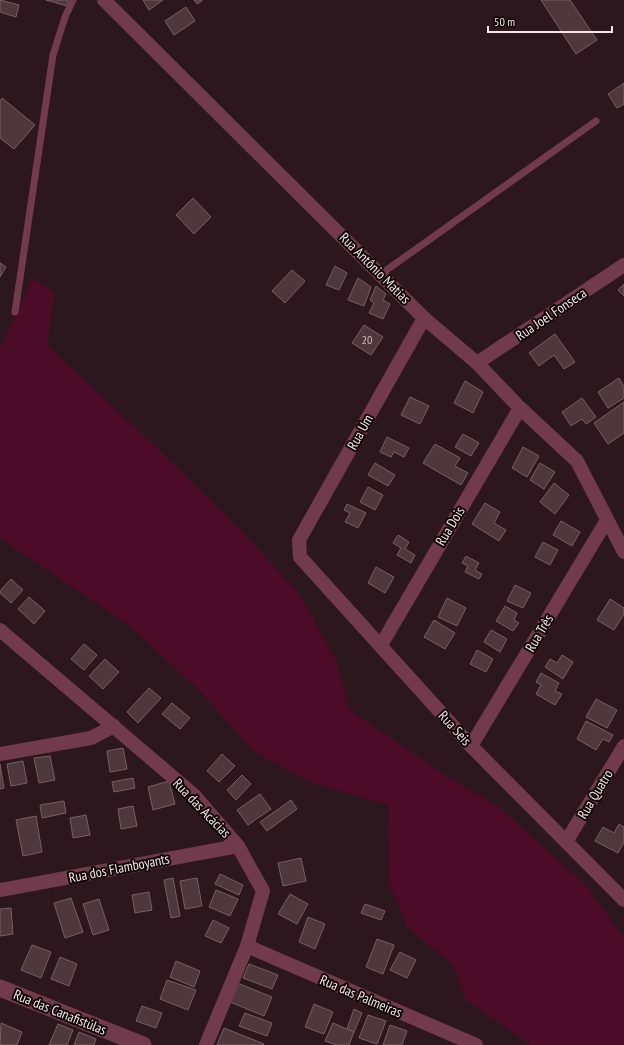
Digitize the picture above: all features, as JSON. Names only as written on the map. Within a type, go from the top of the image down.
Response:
[{"type":"street","name":"Rua Antônio Matias","points":[[107,1],[424,318],[478,363],[520,408],[577,461],[623,550]]},
{"type":"street","name":"Rua Joel Fonseca","points":[[478,363],[624,265]]},
{"type":"street","name":"Rua Um","points":[[299,548],[299,540],[424,318]]},
{"type":"street","name":"Rua Dois","points":[[381,645],[520,408]]},
{"type":"street","name":"Rua Três","points":[[471,746],[607,520]]},
{"type":"street","name":"Rua Seis","points":[[299,548],[300,557],[471,746],[624,900]]},
{"type":"street","name":"Rua das Acácias","points":[[0,630],[194,795],[238,846],[263,891],[247,946],[206,1045]]},
{"type":"street","points":[[0,754],[91,738],[114,726]]},
{"type":"street","name":"Rua Quatro","points":[[566,842],[624,746]]},
{"type":"street","name":"Rua dos Flamboyants","points":[[0,890],[238,846]]},
{"type":"street","name":"Rua das Palmeiras","points":[[247,946],[476,1045]]},
{"type":"street","name":"Rua das Canafistúlas","points":[[0,988],[143,1045]]},
{"type":"lane","points":[[15,312],[53,55],[72,0]]},
{"type":"lane","points":[[381,274],[596,121]]},
{"type":"shaded area","points":[[32,279],[55,292],[47,345],[156,447],[248,538],[298,592],[336,660],[350,710],[439,771],[501,809],[587,886],[624,938],[624,1045],[531,1045],[466,1000],[452,964],[408,928],[389,882],[388,805],[313,783],[254,752],[201,692],[132,628],[0,538],[0,347],[9,331]]},
{"type":"building","points":[[0,0],[19,5],[16,17],[0,12]]},
{"type":"building","points":[[46,0],[68,0],[67,6]]},
{"type":"building","points":[[143,0],[163,0],[149,10]]},
{"type":"building","points":[[194,0],[202,0],[202,1],[197,4]]},
{"type":"building","points":[[541,0],[570,0],[597,40],[576,54]]},
{"type":"building","points":[[186,7],[195,21],[174,35],[165,21]]},
{"type":"building","points":[[624,83],[624,104],[617,108],[608,94]]},
{"type":"building","points":[[2,98],[35,125],[14,149],[0,138],[0,101]]},
{"type":"building","points":[[193,198],[211,217],[194,234],[176,215]]},
{"type":"building","points":[[0,263],[6,267],[0,277]]},
{"type":"building","points":[[335,266],[347,273],[339,290],[326,285]]},
{"type":"building","points":[[292,270],[305,281],[285,303],[272,291]]},
{"type":"building","points":[[358,278],[371,287],[364,306],[348,300]]},
{"type":"building","points":[[624,284],[624,296],[618,290]]},
{"type":"building","points":[[376,286],[386,294],[383,300],[390,304],[383,319],[369,313],[374,303],[370,300]]},
{"type":"building","points":[[364,325],[383,337],[371,355],[352,343]]},
{"type":"building","points":[[555,334],[575,362],[564,369],[554,355],[539,366],[529,353]]},
{"type":"building","points":[[619,378],[624,387],[624,398],[608,408],[598,392]]},
{"type":"building","points":[[465,381],[483,392],[473,413],[454,403]]},
{"type":"building","points":[[410,397],[429,406],[420,424],[401,415]]},
{"type":"building","points":[[582,398],[596,417],[586,424],[582,419],[571,426],[562,412]]},
{"type":"building","points":[[624,402],[624,433],[608,444],[594,423]]},
{"type":"building","points":[[463,434],[479,443],[471,456],[455,447]]},
{"type":"building","points":[[387,437],[409,448],[404,457],[394,452],[391,457],[380,452]]},
{"type":"building","points":[[435,444],[460,458],[455,466],[468,473],[461,485],[423,463]]},
{"type":"building","points":[[523,447],[539,456],[527,477],[512,468]]},
{"type":"building","points":[[375,463],[395,475],[388,486],[368,475]]},
{"type":"building","points":[[540,463],[555,472],[544,489],[530,480]]},
{"type":"building","points":[[554,483],[569,495],[555,514],[540,502]]},
{"type":"building","points":[[368,487],[383,495],[375,510],[360,502]]},
{"type":"building","points":[[485,503],[500,512],[494,523],[506,530],[499,541],[472,524]]},
{"type":"building","points":[[347,504],[366,513],[358,528],[345,522],[350,513],[344,510]]},
{"type":"building","points":[[561,521],[580,532],[572,546],[553,535]]},
{"type":"building","points":[[398,535],[409,542],[405,549],[415,555],[411,563],[397,555],[401,548],[393,543]]},
{"type":"building","points":[[543,542],[558,550],[550,565],[535,557]]},
{"type":"building","points":[[466,556],[479,563],[475,570],[482,574],[479,579],[465,572],[468,566],[462,563]]},
{"type":"building","points":[[376,567],[394,577],[385,593],[368,583]]},
{"type":"building","points":[[11,579],[23,590],[11,603],[0,593],[0,591]]},
{"type":"building","points":[[515,585],[531,593],[523,608],[507,601]]},
{"type":"building","points":[[29,597],[45,611],[34,624],[18,609]]},
{"type":"building","points":[[447,598],[466,608],[457,626],[438,617]]},
{"type":"building","points":[[610,599],[624,608],[624,614],[614,630],[597,620]]},
{"type":"building","points":[[505,606],[517,613],[514,620],[519,623],[513,631],[496,621]]},
{"type":"building","points":[[434,620],[455,633],[445,649],[424,637]]},
{"type":"building","points":[[491,630],[507,639],[500,652],[484,642]]},
{"type":"building","points":[[84,644],[97,655],[84,670],[71,659]]},
{"type":"building","points":[[477,650],[493,659],[486,672],[470,664]]},
{"type":"building","points":[[562,655],[573,662],[563,679],[545,667],[550,659],[557,663]]},
{"type":"building","points":[[105,659],[119,672],[103,689],[89,676]]},
{"type":"building","points":[[541,673],[559,683],[555,691],[562,694],[555,705],[536,694],[541,685],[536,682]]},
{"type":"building","points":[[149,688],[161,698],[138,723],[127,712]]},
{"type":"building","points":[[596,699],[617,710],[607,728],[586,717]]},
{"type":"building","points":[[172,703],[190,718],[180,729],[162,714]]},
{"type":"building","points":[[586,721],[613,735],[609,742],[603,739],[596,750],[577,739]]},
{"type":"building","points":[[123,748],[127,769],[110,772],[107,751]]},
{"type":"building","points":[[222,754],[235,766],[219,782],[207,771]]},
{"type":"building","points":[[50,756],[55,780],[39,783],[34,758]]},
{"type":"building","points":[[23,761],[27,783],[11,786],[7,764]]},
{"type":"building","points":[[0,764],[4,788],[0,789]]},
{"type":"building","points":[[242,775],[251,784],[236,800],[227,790]]},
{"type":"building","points":[[133,778],[135,788],[114,792],[112,782]]},
{"type":"building","points":[[169,781],[175,804],[153,810],[148,787]]},
{"type":"building","points":[[260,794],[271,809],[248,825],[237,810]]},
{"type":"building","points":[[291,800],[297,809],[267,831],[260,822]]},
{"type":"building","points":[[64,801],[66,813],[42,818],[40,805]]},
{"type":"building","points":[[133,806],[137,826],[121,829],[118,809]]},
{"type":"building","points":[[86,815],[90,835],[73,838],[70,818]]},
{"type":"building","points":[[36,816],[42,852],[23,856],[16,820]]},
{"type":"building","points":[[619,824],[624,827],[624,842],[618,853],[595,841],[603,827],[614,833]]},
{"type":"building","points":[[301,858],[306,881],[283,886],[278,863]]},
{"type":"building","points":[[220,874],[243,885],[239,895],[215,884]]},
{"type":"building","points":[[173,878],[180,916],[171,918],[164,880]]},
{"type":"building","points":[[197,878],[202,906],[185,909],[180,881]]},
{"type":"building","points":[[216,890],[238,899],[230,916],[209,907]]},
{"type":"building","points":[[149,892],[152,910],[135,913],[132,895]]},
{"type":"building","points":[[290,894],[308,904],[297,924],[278,914]]},
{"type":"building","points":[[71,898],[83,932],[65,938],[54,903]]},
{"type":"building","points":[[99,899],[109,930],[93,935],[83,904]]},
{"type":"building","points":[[365,904],[385,911],[381,920],[361,913]]},
{"type":"building","points":[[11,908],[13,934],[0,936],[0,909]]},
{"type":"building","points":[[308,917],[325,924],[315,949],[299,942]]},
{"type":"building","points":[[213,920],[229,928],[221,943],[205,936]]},
{"type":"building","points":[[377,939],[394,945],[383,974],[366,967]]},
{"type":"building","points":[[32,945],[51,952],[41,978],[21,970]]},
{"type":"building","points":[[400,952],[416,960],[407,978],[390,970]]},
{"type":"building","points":[[60,957],[77,964],[69,986],[51,979]]},
{"type":"building","points":[[176,961],[200,971],[194,987],[170,977]]},
{"type":"building","points":[[249,964],[278,975],[272,989],[243,978]]},
{"type":"building","points":[[167,980],[196,990],[188,1010],[160,999]]},
{"type":"building","points":[[237,983],[272,997],[264,1016],[230,1002]]},
{"type":"building","points":[[314,1004],[333,1012],[324,1034],[305,1027]]},
{"type":"building","points":[[142,1006],[162,1013],[156,1028],[136,1021]]},
{"type":"building","points":[[354,1009],[362,1013],[354,1032],[347,1029]]},
{"type":"building","points":[[245,1013],[272,1023],[267,1036],[239,1026]]},
{"type":"building","points":[[368,1015],[386,1021],[377,1044],[359,1038]]},
{"type":"building","points":[[1,1023],[22,1032],[17,1045],[0,1045]]},
{"type":"building","points":[[333,1023],[354,1032],[349,1045],[337,1045],[325,1041]]},
{"type":"building","points":[[58,1024],[73,1030],[67,1045],[49,1045]]},
{"type":"building","points":[[390,1025],[407,1031],[402,1045],[383,1045]]},
{"type":"building","points":[[224,1028],[264,1044],[217,1045]]},
{"type":"building","points":[[79,1032],[96,1039],[94,1045],[74,1045]]}]
